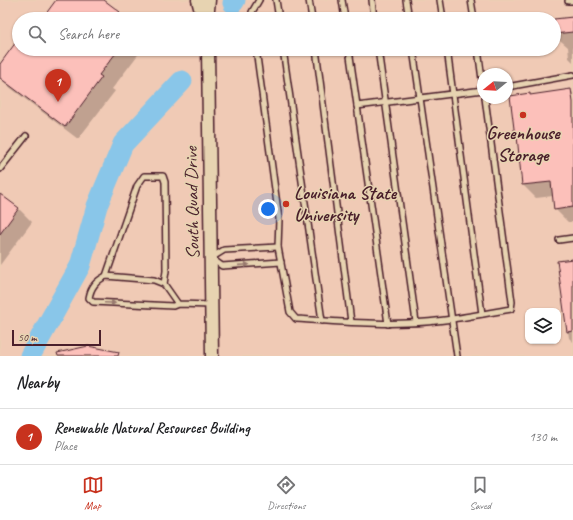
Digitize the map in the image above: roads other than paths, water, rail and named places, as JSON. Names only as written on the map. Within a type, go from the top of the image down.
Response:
[{"type":"street","points":[[198,0],[201,12]]},
{"type":"street","points":[[208,12],[209,0]]},
{"type":"street","name":"South Quad Drive","points":[[208,56],[212,356]]},
{"type":"lane","points":[[252,12],[259,0]]},
{"type":"lane","points":[[276,0],[278,12]]},
{"type":"lane","points":[[309,0],[311,12]]},
{"type":"lane","points":[[342,0],[344,12]]},
{"type":"lane","points":[[372,0],[373,12]]},
{"type":"lane","points":[[406,0],[408,12]]},
{"type":"lane","points":[[440,0],[442,12]]},
{"type":"lane","points":[[472,0],[473,12]]},
{"type":"lane","points":[[257,56],[279,219],[278,247],[290,312],[296,319],[388,324],[452,318],[511,309],[512,302],[485,104]]},
{"type":"lane","points":[[284,56],[322,320]]},
{"type":"lane","points":[[317,56],[351,322]]},
{"type":"lane","points":[[350,56],[388,324]]},
{"type":"lane","points":[[379,56],[416,322]]},
{"type":"lane","points":[[414,56],[457,356]]},
{"type":"lane","points":[[448,56],[482,314]]},
{"type":"lane","points":[[479,56],[481,68]]},
{"type":"lane","points":[[513,86],[573,75]]},
{"type":"lane","points":[[357,106],[477,91]]},
{"type":"lane","points":[[0,169],[26,136]]},
{"type":"lane","points":[[106,276],[137,186],[144,176],[163,176],[165,182],[166,271],[164,284]]},
{"type":"lane","points":[[559,240],[573,238]]},
{"type":"lane","points":[[278,247],[224,250],[211,258],[222,266],[281,262]]},
{"type":"lane","points":[[178,304],[164,284],[154,280],[106,276],[90,288],[89,298],[93,302],[173,306],[178,304],[212,305]]},
{"type":"waterway","points":[[30,356],[80,266],[97,206],[123,144],[182,81]]},
{"type":"place","name":"Renewable Natural Resources Building","points":[[58,102]]},
{"type":"place","name":"Greenhouse Storage","points":[[523,115]]},
{"type":"place","name":"Louisiana State University","points":[[286,204]]}]
